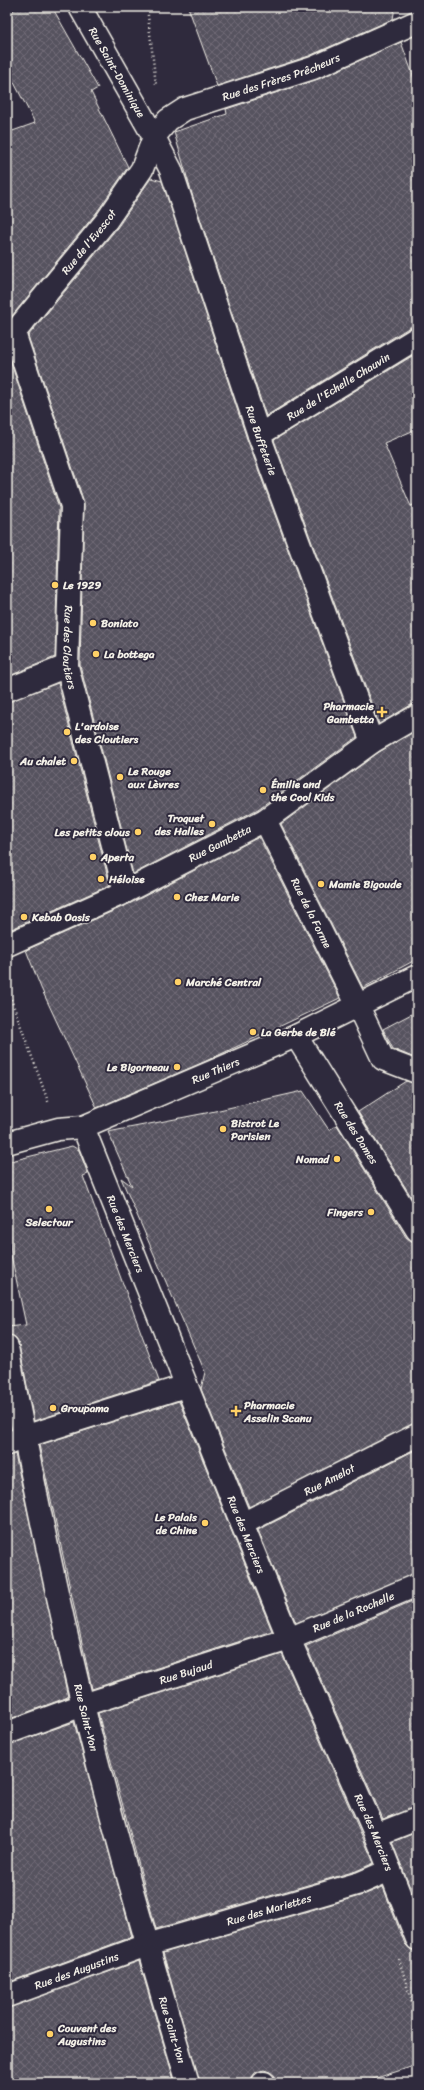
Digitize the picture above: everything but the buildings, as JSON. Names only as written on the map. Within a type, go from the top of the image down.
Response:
[{"type":"street","name":"Rue Saint-Dominique","points":[[80,7],[154,137]]},
{"type":"street","name":"Rue des Frères Prêcheurs","points":[[154,137],[168,120],[185,108],[313,68],[415,21]]},
{"type":"street","name":"Rue de l'Evescot","points":[[10,335],[107,220],[142,170],[154,137]]},
{"type":"street","name":"Rue Buffeterie","points":[[154,137],[171,170],[259,435],[372,742]]},
{"type":"street","name":"Rue des Cloutiers","points":[[10,335],[72,506],[67,666],[125,892]]},
{"type":"street","name":"Rue de l'Echelle Chauvin","points":[[259,435],[417,338]]},
{"type":"street","points":[[7,690],[67,666]]},
{"type":"street","name":"Rue Gambetta","points":[[7,945],[125,892],[265,820],[372,742],[417,716]]},
{"type":"street","name":"Rue de la Forme","points":[[265,820],[383,1059],[417,1072]]},
{"type":"street","name":"Rue Thiers","points":[[7,1143],[58,1129],[83,1127],[296,1036],[417,976]]},
{"type":"street","name":"Rue des Dames","points":[[296,1036],[417,1230]]},
{"type":"street","name":"Rue des Merciers","points":[[83,1127],[185,1386],[290,1639],[376,1835],[417,1938]]},
{"type":"street","name":"Rue Saint-Yon","points":[[7,1347],[16,1440],[83,1705],[147,1946],[188,2083]]},
{"type":"street","points":[[16,1440],[185,1386]]},
{"type":"street","name":"Rue Amelot","points":[[242,1524],[417,1435]]},
{"type":"street","name":"Rue de la Rochelle","points":[[290,1639],[417,1585]]},
{"type":"street","name":"Rue Bujaud","points":[[7,1733],[83,1705],[290,1639]]},
{"type":"street","points":[[376,1835],[417,1819]]},
{"type":"street","name":"Rue des Mariettes","points":[[147,1946],[360,1883],[390,1870]]},
{"type":"street","name":"Rue des Augustins","points":[[7,1996],[147,1946]]},
{"type":"path","points":[[147,7],[157,89]]},
{"type":"path","points":[[7,988],[58,1129]]},
{"type":"place","name":"Le 1929","points":[[55,585]]},
{"type":"place","name":"Boniato","points":[[93,623]]},
{"type":"place","name":"La bottega","points":[[96,654]]},
{"type":"place","name":"Pharmacie Gambetta","points":[[382,712]]},
{"type":"place","name":"L'ardoise des Cloutiers","points":[[67,732]]},
{"type":"place","name":"Au chalet","points":[[74,761]]},
{"type":"place","name":"Le Rouge aux Lèvres","points":[[120,777]]},
{"type":"place","name":"Émilie and the Cool Kids","points":[[263,790]]},
{"type":"place","name":"Troquet des Halles","points":[[212,824]]},
{"type":"place","name":"Les petits clous","points":[[138,832]]},
{"type":"place","name":"Aperta","points":[[93,857]]},
{"type":"place","name":"Héloise","points":[[101,879]]},
{"type":"place","name":"Mamie Bigoude","points":[[321,884]]},
{"type":"place","name":"Chez Marie","points":[[177,897]]},
{"type":"place","name":"Kebab Oasis","points":[[24,917]]},
{"type":"place","name":"Marché Central","points":[[178,982]]},
{"type":"place","name":"La Gerbe de Blé","points":[[253,1032]]},
{"type":"place","name":"Le Bigorneau","points":[[177,1067]]},
{"type":"place","name":"Bistrot Le Parisien","points":[[223,1129]]},
{"type":"place","name":"Nomad","points":[[337,1159]]},
{"type":"place","name":"Selectour","points":[[49,1209]]},
{"type":"place","name":"Fingers","points":[[371,1212]]},
{"type":"place","name":"Groupama","points":[[53,1408]]},
{"type":"place","name":"Pharmacie Asselin Scanu","points":[[236,1411]]},
{"type":"place","name":"Le Palais de Chine","points":[[205,1523]]},
{"type":"place","name":"Couvent des Augustins","points":[[50,2034]]}]
